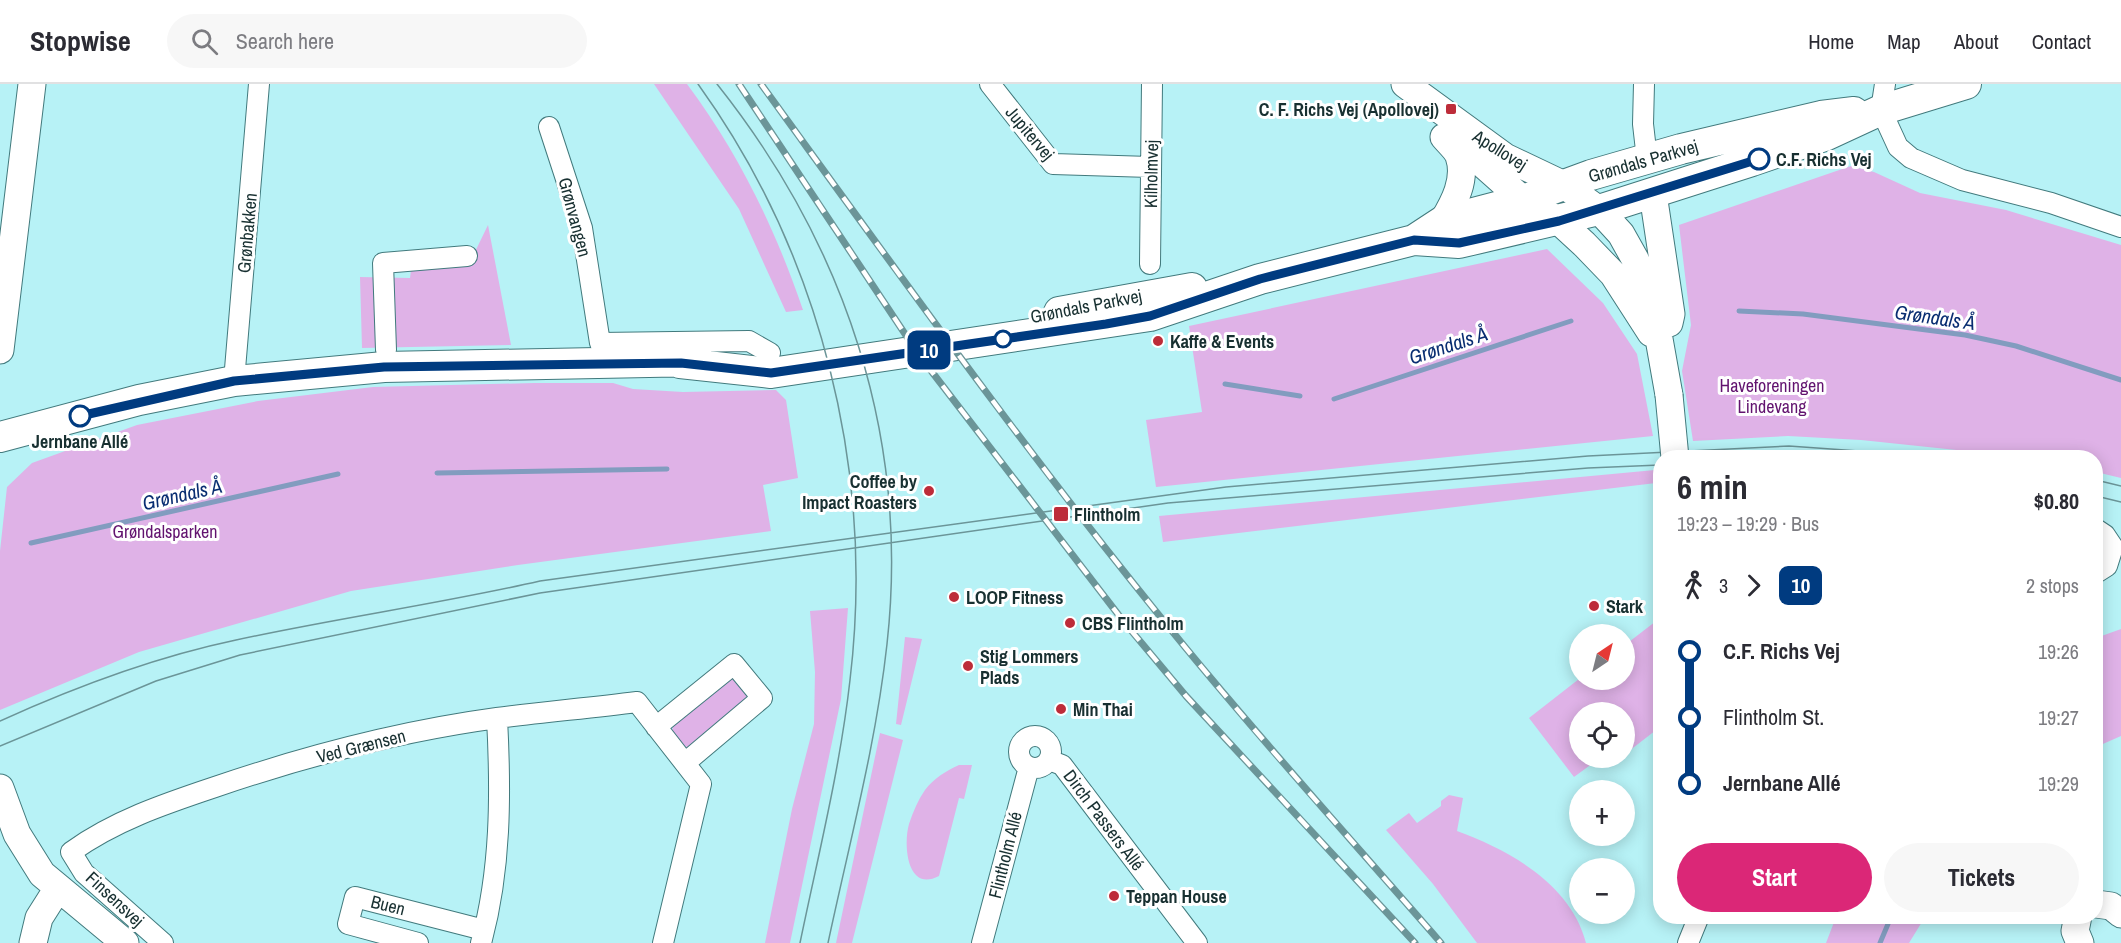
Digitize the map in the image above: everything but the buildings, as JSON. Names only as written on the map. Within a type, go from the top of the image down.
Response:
[{"type":"main road","points":[[1883,97],[1966,84]]},
{"type":"main road","name":"Grøndals Parkvej","points":[[681,363],[771,373],[1066,320],[1149,294],[1260,279],[1414,240],[1459,243],[1559,221],[1653,194],[1827,135],[1883,97]]},
{"type":"main road","name":"Grøndals Parkvej","points":[[1414,240],[1443,221],[1523,200],[1647,159],[1821,116],[1883,97]]},
{"type":"main road","points":[[1647,159],[1653,194]]},
{"type":"main road","name":"Grøndals Parkvej","points":[[0,437],[139,400],[234,381],[384,367],[681,363],[1066,320]]},
{"type":"street","points":[[0,350],[32,84]]},
{"type":"street","name":"Grønbakken","points":[[234,381],[260,84]]},
{"type":"street","name":"Jupitervej","points":[[990,84],[1053,164],[1150,167]]},
{"type":"street","name":"Kilholmvej","points":[[1150,264],[1152,84]]},
{"type":"street","name":"Apollovej","points":[[1397,84],[1459,155],[1460,182],[1454,202],[1443,221]]},
{"type":"street","name":"Apollovej","points":[[1405,84],[1505,157],[1564,185],[1599,210]]},
{"type":"street","points":[[1644,84],[1642,104],[1647,159]]},
{"type":"street","points":[[1883,97],[1898,147],[1924,165],[1962,180],[2051,203],[2121,227]]},
{"type":"street","name":"Apollovej","points":[[1430,120],[1523,200]]},
{"type":"street","name":"Grønvangen","points":[[549,127],[582,228],[600,343],[749,341],[770,353]]},
{"type":"street","points":[[1653,194],[1671,314],[1661,353]]},
{"type":"street","points":[[1523,200],[1559,221],[1613,274],[1639,312],[1661,353]]},
{"type":"street","points":[[1599,210],[1621,234],[1635,259],[1653,305],[1669,396],[1674,450]]},
{"type":"street","points":[[386,350],[383,263],[467,256]]},
{"type":"street","points":[[2103,534],[2109,539],[2113,553],[2107,566],[2103,569]]},
{"type":"street","points":[[656,727],[734,664],[762,698],[685,763]]},
{"type":"street","name":"Ved Grænsen","points":[[71,852],[97,833],[135,816],[238,779],[401,735],[497,718],[637,702],[701,784],[663,943]]},
{"type":"street","name":"Buen","points":[[418,943],[348,924],[355,897],[482,936],[495,867],[499,826],[500,775],[497,718]]},
{"type":"street","points":[[1039,736],[1048,743],[1049,760],[1041,767],[1029,767],[1023,764],[1019,751],[1021,744],[1029,737],[1039,736]]},
{"type":"street","name":"Dirch Passers Allé","points":[[1049,760],[1062,765],[1197,943]]},
{"type":"street","name":"Flintholm Allé","points":[[982,943],[1029,767]]},
{"type":"street","name":"Finsensvej","points":[[0,788],[17,834],[33,861],[87,923],[110,943]]},
{"type":"street","name":"Finsensvej","points":[[71,852],[84,873],[163,943]]},
{"type":"street","points":[[33,943],[39,918],[58,888]]},
{"type":"street","name":"Finsensvej","points":[[58,888],[125,943]]},
{"type":"street","points":[[1688,943],[1696,924]]},
{"type":"street","points":[[2076,924],[2075,931],[2079,943]]},
{"type":"green space","points":[[654,84],[687,84],[706,110],[754,192],[768,221],[803,310],[786,312],[739,209]]},
{"type":"green space","name":"Haveforeningen Lindevang","points":[[1851,166],[1874,172],[1920,193],[2006,210],[2121,245],[2121,478],[2103,474],[2103,450],[1956,450],[1861,440],[1788,436],[1693,441],[1682,371],[1691,325],[1679,225]]},
{"type":"green space","points":[[488,225],[511,345],[362,348],[360,277],[410,278],[412,263],[472,258]]},
{"type":"green space","points":[[1547,249],[1603,303],[1637,354],[1653,436],[1156,487],[1146,420],[1202,412],[1189,326]]},
{"type":"green space","name":"Grøndalsparken","points":[[613,383],[633,389],[683,392],[776,390],[786,400],[798,478],[763,485],[771,531],[518,565],[351,591],[139,652],[0,710],[0,551],[7,487],[32,463],[137,425],[258,401],[373,387]]},
{"type":"green space","points":[[1653,470],[1653,483],[1163,542],[1159,516]]},
{"type":"green space","points":[[848,608],[841,699],[790,943],[765,943],[792,809],[814,724],[815,672],[810,611]]},
{"type":"green space","points":[[1653,623],[1653,732],[1635,746],[1635,702],[1569,702],[1569,768],[1586,768],[1574,777],[1529,718],[1569,687],[1569,690],[1635,690],[1635,637]]},
{"type":"green space","points":[[2121,629],[2121,736],[2103,744],[2103,635]]},
{"type":"green space","points":[[905,637],[922,639],[901,725],[896,724]]},
{"type":"green space","points":[[733,675],[751,697],[691,749],[682,745],[672,733],[673,724]]},
{"type":"green space","points":[[880,733],[903,740],[852,943],[836,943]]},
{"type":"green space","points":[[959,765],[972,765],[964,799],[959,798],[939,876],[928,880],[920,878],[914,873],[907,854],[907,833],[911,820],[925,790],[940,775]]},
{"type":"green space","points":[[1449,795],[1463,798],[1457,831],[1497,848],[1535,872],[1567,903],[1569,924],[1579,924],[1586,943],[1477,943],[1433,884],[1386,830],[1409,813],[1417,823],[1441,806],[1441,801]]},
{"type":"green space","points":[[1833,924],[1921,924],[1909,943],[1826,943]]},
{"type":"waterway","name":"Grøndals Å","points":[[1739,311],[1803,314],[1965,335],[2016,346],[2121,380]]},
{"type":"waterway","name":"Grøndals Å","points":[[1334,399],[1571,321]]},
{"type":"waterway","name":"Grøndals Å","points":[[1225,384],[1300,396]]},
{"type":"waterway","name":"Grøndals Å","points":[[437,473],[667,469]]},
{"type":"waterway","name":"Grøndals Å","points":[[31,543],[338,474]]},
{"type":"waterway","points":[[1880,943],[1888,924]]},
{"type":"tram line","points":[[698,84],[741,150],[777,220],[807,293],[830,368],[845,445],[854,523],[856,601],[850,680],[835,779],[800,943]]},
{"type":"tram line","points":[[717,84],[762,146],[801,210],[833,277],[859,347],[877,418],[888,492],[892,567],[882,682],[869,757],[828,943]]},
{"type":"tram line","points":[[1709,450],[1789,446],[1845,450]]},
{"type":"tram line","points":[[0,721],[116,674],[206,647],[540,581],[1226,487],[1588,456],[1653,453]]},
{"type":"tram line","points":[[0,746],[156,681],[240,655],[540,593],[1168,503],[1588,468],[1653,465]]},
{"type":"tram line","points":[[2103,482],[2121,486]]},
{"type":"tram line","points":[[2103,498],[2121,502]]},
{"type":"railway","points":[[739,84],[919,355],[1124,622],[1186,696],[1415,943]]},
{"type":"railway","points":[[761,84],[969,369],[1130,579],[1248,722],[1441,943]]},
{"type":"bus line","name":"10","points":[[80,416],[139,400],[234,381],[384,367],[681,363],[760,374],[1106,324],[1150,316],[1260,279],[1414,240],[1459,243],[1559,221],[1653,194],[1759,159]]},
{"type":"place","name":"C. F. Richs Vej (Apollovej)","points":[[1451,109]]},
{"type":"place","name":"C.F. Richs Vej","points":[[1759,159]]},
{"type":"place","name":"Kaffe & Events","points":[[1158,341]]},
{"type":"place","name":"Jernbane Allé","points":[[80,416]]},
{"type":"place","name":"Coffee by Impact Roasters","points":[[929,491]]},
{"type":"place","name":"Flintholm","points":[[1061,514]]},
{"type":"place","name":"LOOP Fitness","points":[[954,597]]},
{"type":"place","name":"Stark","points":[[1594,606]]},
{"type":"place","name":"CBS Flintholm","points":[[1070,623]]},
{"type":"place","name":"Stig Lommers Plads","points":[[968,666]]},
{"type":"place","name":"Min Thai","points":[[1061,709]]},
{"type":"place","name":"Teppan House","points":[[1114,896]]}]
